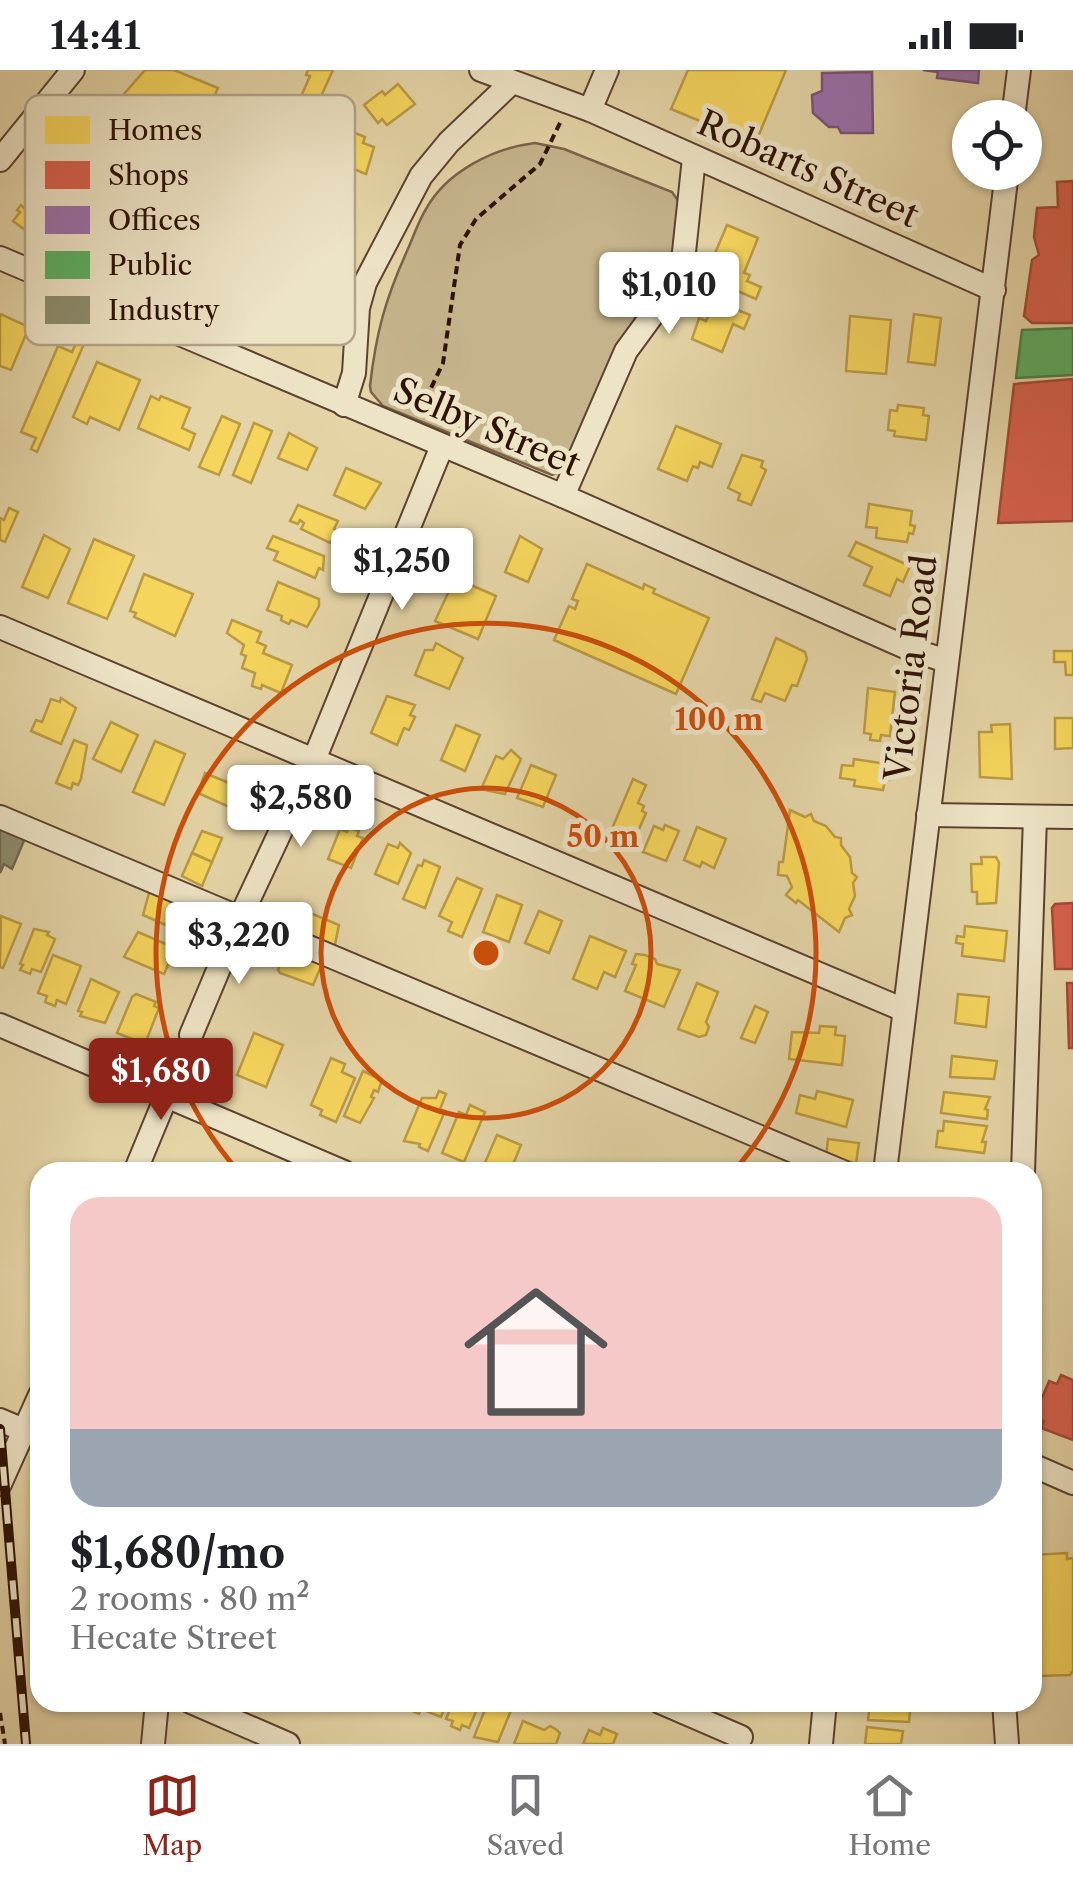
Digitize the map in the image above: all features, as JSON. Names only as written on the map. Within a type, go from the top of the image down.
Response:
[{"type":"street","points":[[53,95],[73,70]]},
{"type":"street","name":"Robarts Street","points":[[481,70],[590,110],[994,290]]},
{"type":"street","points":[[590,110],[607,70]]},
{"type":"street","points":[[1016,100],[1019,70]]},
{"type":"street","points":[[344,405],[354,373],[358,308],[364,283],[421,176],[449,142],[511,82]]},
{"type":"street","points":[[0,160],[25,129]]},
{"type":"street","points":[[563,496],[626,351],[678,280],[694,158]]},
{"type":"street","name":"Victoria Road","points":[[886,1162],[1005,190]]},
{"type":"street","name":"Selby Street","points":[[0,258],[25,269]]},
{"type":"street","name":"Selby Street","points":[[204,345],[563,496],[912,650],[948,661]]},
{"type":"street","points":[[190,1035],[314,760],[442,446]]},
{"type":"street","points":[[0,627],[904,1010]]},
{"type":"street","points":[[928,815],[1073,817]]},
{"type":"street","points":[[1023,1162],[1035,816]]},
{"type":"street","points":[[0,817],[818,1162]]},
{"type":"street","points":[[0,1025],[321,1162]]},
{"type":"street","points":[[138,1162],[166,1096]]},
{"type":"street","points":[[0,1420],[30,1432]]},
{"type":"street","points":[[0,1484],[30,1436]]},
{"type":"street","points":[[1042,1469],[1073,1483]]},
{"type":"street","points":[[153,1744],[156,1712]]},
{"type":"street","points":[[214,1712],[288,1744]]},
{"type":"street","points":[[683,1712],[742,1737]]},
{"type":"street","points":[[821,1744],[825,1712]]},
{"type":"street","points":[[1005,1712],[1008,1744]]},
{"type":"path","points":[[409,432],[443,363],[460,245],[476,218],[540,164],[554,140],[567,102]]},
{"type":"path","points":[[0,1713],[5,1744]]},
{"type":"shaded area","points":[[535,143],[564,149],[672,192],[682,206],[673,273],[563,471],[552,475],[383,406],[370,386],[387,301],[418,225],[435,195],[459,173],[488,156]]},
{"type":"building: Homes","points":[[145,70],[174,70],[218,88],[215,95],[123,95]]},
{"type":"building: Homes","points":[[308,70],[333,70],[322,95],[302,95],[310,76],[306,75]]},
{"type":"building: Homes","points":[[688,70],[786,70],[755,144],[671,109]]},
{"type":"building: Homes","points":[[398,84],[415,104],[387,125],[382,119],[378,123],[364,105]]},
{"type":"building: Homes","points":[[355,133],[365,137],[363,143],[374,147],[366,174],[355,170]]},
{"type":"building: Homes","points":[[21,205],[25,230],[13,221]]},
{"type":"building: Homes","points":[[727,225],[758,238],[744,273],[750,275],[747,281],[761,287],[756,299],[705,277]]},
{"type":"building: Homes","points":[[715,301],[750,315],[744,329],[733,324],[722,352],[692,339],[699,318],[706,321]]},
{"type":"building: Homes","points":[[0,314],[25,325],[25,337],[11,370],[0,366]]},
{"type":"building: Homes","points":[[914,314],[941,318],[935,365],[908,362]]},
{"type":"building: Homes","points":[[850,316],[891,320],[886,374],[846,371]]},
{"type":"building: Homes","points":[[75,345],[84,345],[37,452],[31,449],[36,438],[21,432],[58,346],[72,352]]},
{"type":"building: Homes","points":[[97,362],[140,380],[119,430],[90,417],[87,424],[73,417]]},
{"type":"building: Homes","points":[[151,396],[190,408],[182,428],[195,434],[189,450],[138,428]]},
{"type":"building: Homes","points":[[898,405],[924,408],[923,415],[929,416],[926,440],[894,436],[895,431],[888,430],[890,410],[897,411]]},
{"type":"building: Homes","points":[[222,416],[240,424],[219,475],[199,467]]},
{"type":"building: Homes","points":[[254,423],[272,431],[251,483],[233,475]]},
{"type":"building: Homes","points":[[676,426],[721,444],[712,467],[700,462],[698,468],[693,466],[687,481],[658,469]]},
{"type":"building: Homes","points":[[289,433],[317,448],[307,470],[278,458]]},
{"type":"building: Homes","points":[[742,455],[763,461],[761,467],[766,470],[751,505],[738,500],[740,494],[728,488]]},
{"type":"building: Homes","points":[[346,468],[381,483],[365,509],[334,495]]},
{"type":"building: Homes","points":[[869,504],[912,511],[910,525],[915,526],[907,542],[876,538],[877,528],[866,527]]},
{"type":"building: Homes","points":[[298,505],[338,521],[334,529],[338,531],[330,543],[301,529],[304,523],[300,520],[298,524],[290,521]]},
{"type":"building: Homes","points":[[9,508],[18,512],[5,542],[0,540],[0,518],[4,520]]},
{"type":"building: Homes","points":[[44,535],[70,549],[48,598],[22,587]]},
{"type":"building: Homes","points":[[273,536],[324,556],[323,570],[319,568],[315,578],[274,560],[278,552],[267,548]]},
{"type":"building: Homes","points":[[520,536],[542,549],[528,582],[505,572]]},
{"type":"building: Homes","points":[[94,539],[134,556],[107,619],[68,603]]},
{"type":"building: Homes","points":[[856,542],[910,566],[903,582],[897,579],[890,596],[864,585],[872,567],[849,556]]},
{"type":"building: Homes","points":[[587,564],[643,589],[644,584],[655,589],[653,593],[709,618],[676,694],[554,640],[569,606],[575,609],[578,601],[572,599]]},
{"type":"building: Homes","points":[[144,574],[193,594],[175,636],[134,617],[136,613],[130,611]]},
{"type":"building: Homes","points":[[455,578],[496,596],[478,639],[435,621]]},
{"type":"building: Homes","points":[[278,582],[319,599],[307,627],[291,620],[289,624],[267,610]]},
{"type":"building: Homes","points":[[232,620],[261,632],[257,642],[266,646],[263,653],[292,665],[281,693],[262,685],[261,689],[252,686],[255,673],[242,668],[244,645],[227,633]]},
{"type":"building: Homes","points":[[776,638],[805,652],[807,659],[797,686],[792,685],[785,701],[765,693],[761,702],[752,699]]},
{"type":"building: Homes","points":[[436,643],[463,658],[449,689],[415,675],[425,650],[433,650]]},
{"type":"building: Homes","points":[[1054,651],[1073,651],[1073,675],[1066,675],[1065,662],[1054,662]]},
{"type":"building: Homes","points":[[868,688],[895,692],[890,736],[881,735],[880,741],[870,740],[871,734],[864,733]]},
{"type":"building: Homes","points":[[387,696],[415,705],[410,715],[415,717],[409,730],[404,728],[397,745],[371,733]]},
{"type":"building: Homes","points":[[61,698],[76,708],[61,744],[31,731],[36,720],[42,722],[51,699],[60,702]]},
{"type":"building: Homes","points":[[1055,718],[1073,718],[1073,748],[1055,749]]},
{"type":"building: Homes","points":[[111,722],[138,735],[121,772],[93,759]]},
{"type":"building: Homes","points":[[1010,724],[1012,779],[980,777],[979,732],[992,732],[991,725]]},
{"type":"building: Homes","points":[[456,725],[480,735],[465,771],[441,760]]},
{"type":"building: Homes","points":[[74,740],[87,745],[81,779],[71,789],[56,783]]},
{"type":"building: Homes","points":[[155,741],[185,754],[164,805],[133,792]]},
{"type":"building: Homes","points":[[511,750],[521,759],[505,794],[481,789],[496,756],[503,759]]},
{"type":"building: Homes","points":[[854,759],[887,764],[889,780],[885,779],[883,790],[854,786],[855,780],[840,778],[842,765],[853,766]]},
{"type":"building: Homes","points":[[531,765],[556,775],[543,807],[517,798]]},
{"type":"building: Homes","points":[[205,773],[253,793],[243,813],[198,793]]},
{"type":"building: Homes","points":[[633,779],[646,785],[638,803],[646,813],[630,850],[609,836]]},
{"type":"building: Homes","points":[[790,810],[805,817],[811,814],[814,821],[841,838],[850,857],[852,873],[857,877],[853,883],[855,896],[849,909],[852,915],[845,918],[839,932],[786,895],[792,887],[787,876],[778,875]]},
{"type":"building: Homes","points":[[665,825],[679,831],[666,861],[643,852],[654,826],[663,830]]},
{"type":"building: Homes","points":[[697,827],[726,839],[714,868],[684,860]]},
{"type":"building: Homes","points":[[349,828],[359,831],[357,836],[363,838],[351,868],[328,859],[340,829],[347,832]]},
{"type":"building: Homes","points":[[202,831],[222,838],[212,862],[192,853]]},
{"type":"building: Homes","points":[[400,843],[411,853],[398,884],[375,874],[388,844],[398,848]]},
{"type":"building: Homes","points":[[192,853],[212,862],[202,886],[182,876]]},
{"type":"building: Homes","points":[[981,857],[996,857],[999,863],[996,903],[977,904],[977,892],[972,892],[971,864],[982,864]]},
{"type":"building: Homes","points":[[424,860],[440,867],[425,908],[403,899]]},
{"type":"building: Homes","points":[[457,878],[482,889],[462,937],[448,931],[452,922],[439,916]]},
{"type":"building: Homes","points":[[151,886],[189,904],[177,930],[143,915]]},
{"type":"building: Homes","points":[[497,895],[522,905],[509,942],[483,932]]},
{"type":"building: Homes","points":[[303,910],[339,925],[334,949],[294,932]]},
{"type":"building: Homes","points":[[539,911],[562,921],[549,953],[525,943]]},
{"type":"building: Homes","points":[[1,916],[21,924],[3,968],[0,967]]},
{"type":"building: Homes","points":[[965,926],[1007,931],[1004,961],[962,956],[963,944],[956,943],[957,936],[964,937]]},
{"type":"building: Homes","points":[[34,929],[49,932],[47,935],[55,939],[41,972],[32,969],[30,974],[20,970],[20,964]]},
{"type":"building: Homes","points":[[138,932],[175,948],[164,974],[124,957]]},
{"type":"building: Homes","points":[[590,936],[626,951],[615,977],[604,972],[597,989],[573,979]]},
{"type":"building: Homes","points":[[287,947],[323,962],[313,985],[280,973]]},
{"type":"building: Homes","points":[[636,954],[680,970],[664,1007],[625,991],[636,965],[632,964]]},
{"type":"building: Homes","points":[[53,955],[81,966],[66,1004],[57,1000],[55,1006],[45,1002],[47,996],[38,993]]},
{"type":"building: Homes","points":[[91,979],[119,992],[105,1023],[80,1016],[82,1012],[78,1011]]},
{"type":"building: Homes","points":[[697,983],[718,992],[706,1022],[706,1035],[699,1037],[678,1029]]},
{"type":"building: Homes","points":[[136,994],[156,1002],[154,1006],[159,1008],[145,1044],[117,1033]]},
{"type":"building: Homes","points":[[958,994],[989,997],[986,1027],[955,1023]]},
{"type":"building: Homes","points":[[755,1006],[768,1012],[755,1043],[741,1038]]},
{"type":"building: Homes","points":[[820,1026],[836,1027],[835,1035],[845,1036],[842,1065],[789,1059],[792,1032],[819,1033]]},
{"type":"building: Homes","points":[[254,1033],[283,1045],[266,1087],[237,1075]]},
{"type":"building: Homes","points":[[952,1056],[997,1061],[994,1079],[950,1077]]},
{"type":"building: Homes","points":[[331,1058],[345,1064],[342,1072],[355,1078],[336,1122],[320,1115],[322,1110],[311,1105]]},
{"type":"building: Homes","points":[[363,1071],[382,1080],[360,1123],[344,1116]]},
{"type":"building: Homes","points":[[439,1091],[446,1094],[440,1109],[445,1111],[428,1151],[420,1144],[404,1141],[422,1098],[436,1098]]},
{"type":"building: Homes","points":[[817,1091],[853,1100],[846,1127],[796,1113],[800,1095],[815,1099]]},
{"type":"building: Homes","points":[[944,1092],[990,1097],[985,1109],[987,1119],[941,1113]]},
{"type":"building: Homes","points":[[470,1105],[485,1112],[464,1162],[442,1153],[459,1112],[466,1115]]},
{"type":"building: Homes","points":[[944,1121],[987,1126],[982,1142],[986,1142],[984,1153],[936,1147]]},
{"type":"building: Homes","points":[[497,1135],[521,1145],[514,1162],[485,1162]]},
{"type":"building: Homes","points":[[828,1139],[859,1143],[856,1162],[826,1157]]},
{"type":"building: Homes","points":[[1067,1553],[1067,1559],[1073,1558],[1070,1675],[1042,1676],[1042,1554]]},
{"type":"building: Homes","points":[[449,1712],[476,1712],[469,1728],[462,1725],[460,1730],[446,1719]]},
{"type":"building: Homes","points":[[484,1712],[510,1712],[498,1742],[474,1737]]},
{"type":"building: Homes","points":[[869,1712],[910,1712],[909,1722],[868,1720]]},
{"type":"building: Homes","points":[[523,1721],[544,1730],[550,1726],[557,1730],[560,1733],[556,1744],[514,1744]]},
{"type":"building: Homes","points":[[867,1727],[903,1731],[901,1744],[865,1744]]},
{"type":"building: Homes","points":[[603,1728],[617,1734],[613,1744],[583,1744],[589,1730],[600,1735]]},
{"type":"building: Shops","points":[[1073,181],[1073,323],[1032,323],[1024,316],[1032,260],[1039,255],[1034,237],[1037,208],[1058,207],[1057,182]]},
{"type":"building: Shops","points":[[1073,379],[1073,521],[998,523],[1014,384]]},
{"type":"building: Shops","points":[[1073,903],[1073,969],[1055,969],[1052,908],[1055,904]]},
{"type":"building: Shops","points":[[1067,983],[1073,983],[1073,1048],[1069,1048]]},
{"type":"building: Shops","points":[[1061,1375],[1073,1380],[1073,1440],[1042,1428],[1042,1398],[1049,1381],[1057,1384]]},
{"type":"building: Offices","points":[[923,70],[979,70],[978,83],[937,78],[938,72]]},
{"type":"building: Offices","points":[[872,72],[873,133],[841,133],[838,127],[829,127],[813,113],[812,95],[822,91],[822,73]]},
{"type":"building: Public","points":[[1073,328],[1073,375],[1016,378],[1022,330]]},
{"type":"building: Industry","points":[[0,825],[26,836],[12,869],[4,864],[0,873]]},
{"type":"railway","points":[[0,1429],[26,1744]]}]
